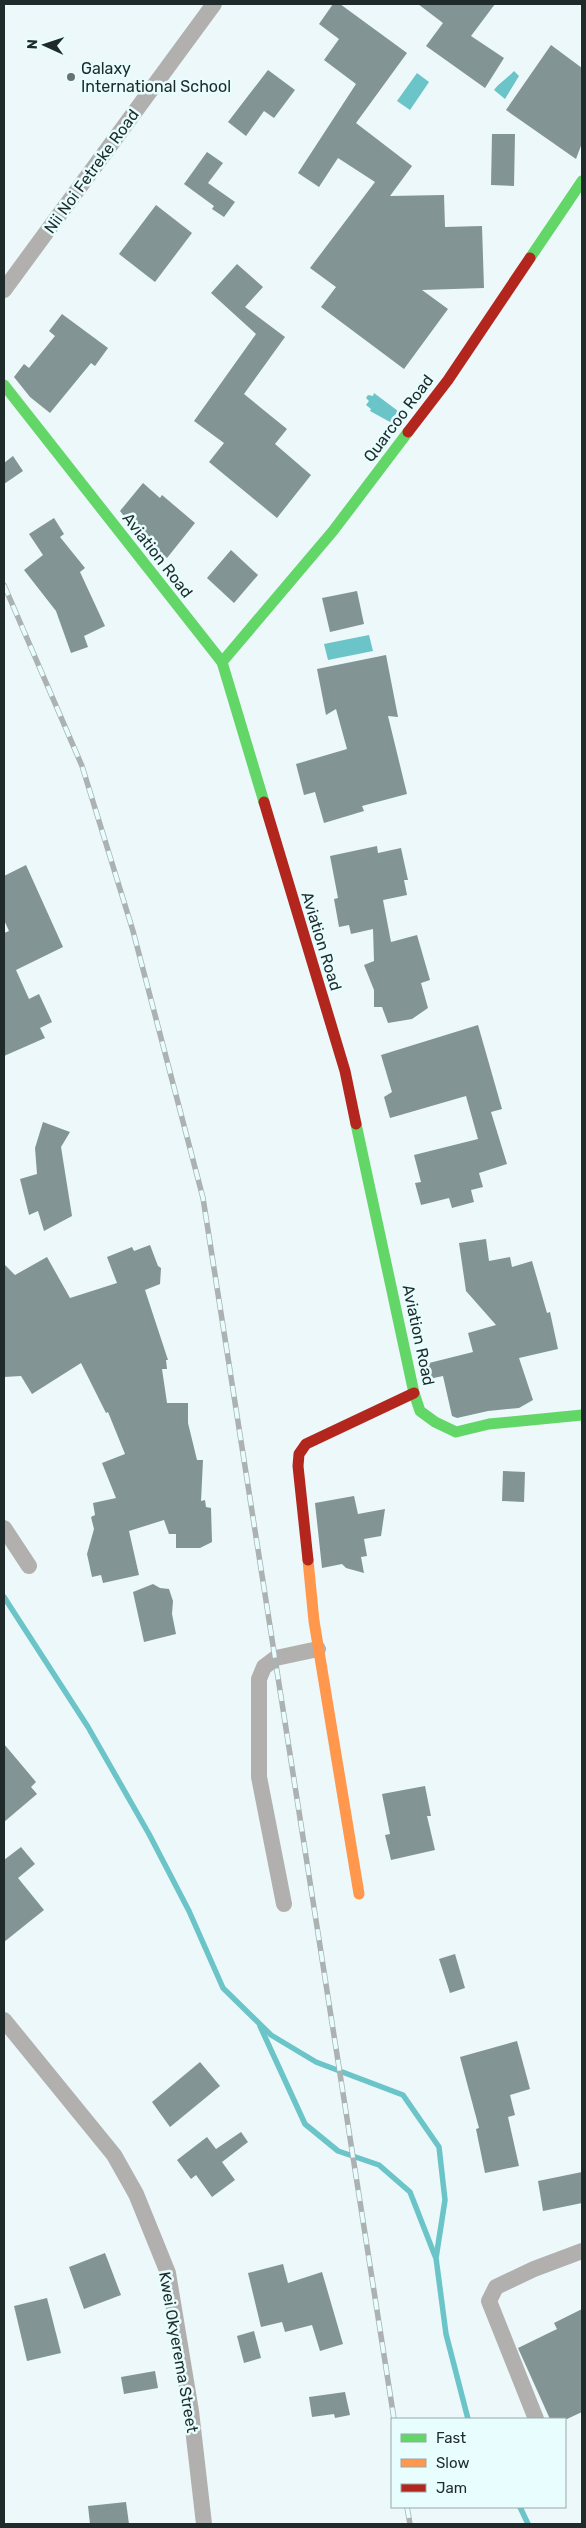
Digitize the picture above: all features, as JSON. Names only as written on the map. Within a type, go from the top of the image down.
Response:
[{"type":"street","name":"Nii Noi Fetreke Road","points":[[4,290],[214,4]]},
{"type":"street","name":"Quarcoo Road","points":[[222,662],[333,532],[442,388],[582,181]]},
{"type":"street","name":"Aviation Road","points":[[4,385],[222,662],[345,1072],[414,1394],[420,1411],[456,1432],[490,1424],[582,1415]]},
{"type":"street","points":[[359,1894],[307,1573],[298,1466],[299,1454],[306,1444],[414,1394]]},
{"type":"street","points":[[4,1528],[29,1566]]},
{"type":"street","points":[[284,1904],[259,1777],[259,1679],[264,1667],[276,1658],[318,1649]]},
{"type":"street","name":"Kwei Okyerema Street","points":[[4,2020],[114,2155],[136,2194],[168,2273],[191,2411],[204,2524]]},
{"type":"street","points":[[536,2418],[489,2301],[496,2287],[534,2269],[582,2251]]},
{"type":"water","points":[[514,71],[519,76],[505,99],[494,90]]},
{"type":"water","points":[[417,73],[429,82],[410,110],[397,101]]},
{"type":"water","points":[[374,393],[398,411],[390,422],[370,411],[371,409],[366,405],[369,401],[366,398],[368,395],[373,396]]},
{"type":"water","points":[[369,635],[373,651],[328,660],[324,644]]},
{"type":"building","points":[[333,4],[340,4],[407,53],[356,123],[412,166],[390,196],[444,195],[445,227],[482,226],[484,288],[422,290],[448,309],[404,369],[321,307],[336,287],[310,268],[375,182],[338,158],[319,187],[298,173],[356,84],[324,60],[339,39],[319,24]]},
{"type":"building","points":[[418,4],[495,4],[471,36],[504,58],[485,88],[426,46],[443,23]]},
{"type":"building","points":[[551,45],[582,68],[582,143],[576,159],[506,110]]},
{"type":"building","points":[[268,70],[295,90],[274,118],[264,111],[246,136],[228,122]]},
{"type":"building","points":[[492,134],[515,134],[514,186],[491,185]]},
{"type":"building","points":[[207,152],[223,163],[208,183],[235,202],[224,217],[212,209],[214,206],[184,184]]},
{"type":"building","points":[[156,205],[192,233],[155,282],[119,254]]},
{"type":"building","points":[[237,264],[263,287],[245,307],[285,337],[244,394],[287,429],[275,444],[311,475],[277,518],[209,462],[224,443],[194,421],[256,334],[211,293]]},
{"type":"building","points":[[62,314],[108,348],[95,366],[91,363],[50,413],[30,397],[14,377],[24,364],[29,368],[55,336],[49,331]]},
{"type":"building","points":[[13,456],[23,471],[4,484],[4,463]]},
{"type":"building","points":[[143,483],[160,498],[162,495],[195,523],[167,558],[137,533],[120,511]]},
{"type":"building","points":[[54,518],[64,534],[60,537],[85,568],[80,572],[105,626],[84,636],[88,647],[71,653],[56,611],[24,570],[43,555],[29,534]]},
{"type":"building","points":[[231,550],[258,575],[234,603],[207,578]]},
{"type":"building","points":[[357,591],[364,624],[330,632],[322,598]]},
{"type":"building","points":[[386,655],[398,717],[388,716],[407,794],[362,806],[364,811],[324,823],[315,792],[304,795],[296,764],[347,749],[336,709],[326,715],[317,669]]},
{"type":"building","points":[[377,846],[378,853],[401,848],[408,880],[404,880],[407,895],[383,900],[391,942],[417,935],[430,980],[421,983],[428,1008],[412,1019],[388,1023],[382,1007],[374,1007],[374,990],[364,965],[374,961],[373,929],[351,934],[349,925],[339,927],[334,899],[338,898],[330,856]]},
{"type":"building","points":[[26,865],[63,947],[16,970],[29,999],[39,994],[52,1022],[40,1028],[45,1038],[4,1056],[4,933],[9,931],[4,920],[4,876]]},
{"type":"building","points":[[478,1025],[502,1109],[491,1112],[507,1164],[479,1173],[483,1187],[471,1190],[474,1202],[452,1208],[449,1198],[421,1205],[415,1183],[421,1182],[414,1155],[478,1139],[466,1096],[390,1118],[384,1097],[392,1092],[381,1055]]},
{"type":"building","points":[[43,1122],[70,1132],[61,1147],[72,1216],[44,1231],[38,1211],[29,1215],[20,1179],[37,1174],[35,1148]]},
{"type":"building","points":[[486,1239],[489,1261],[510,1257],[512,1267],[532,1261],[547,1313],[550,1312],[558,1349],[519,1358],[533,1400],[519,1408],[488,1411],[457,1418],[452,1416],[443,1376],[429,1379],[425,1364],[473,1352],[468,1333],[496,1325],[466,1291],[459,1243]]},
{"type":"building","points":[[150,1245],[158,1266],[161,1268],[160,1284],[145,1290],[168,1360],[166,1360],[167,1369],[162,1369],[167,1403],[188,1403],[188,1423],[197,1460],[203,1460],[201,1501],[205,1500],[206,1507],[211,1508],[212,1542],[200,1548],[176,1548],[176,1534],[169,1534],[164,1520],[129,1531],[139,1575],[103,1583],[101,1575],[92,1577],[87,1554],[94,1529],[91,1517],[95,1515],[93,1503],[116,1498],[102,1463],[125,1454],[108,1412],[106,1413],[81,1363],[32,1394],[21,1376],[4,1377],[4,1264],[15,1275],[47,1257],[70,1298],[117,1283],[107,1257],[132,1247],[134,1251]]},
{"type":"building","points":[[503,1471],[525,1472],[524,1502],[502,1501]]},
{"type":"building","points":[[354,1496],[358,1514],[385,1509],[381,1536],[364,1539],[367,1556],[361,1557],[364,1573],[346,1568],[342,1564],[322,1568],[315,1503]]},
{"type":"building","points":[[153,1584],[160,1588],[169,1589],[173,1601],[172,1614],[176,1634],[144,1642],[133,1592]]},
{"type":"building","points":[[4,1744],[36,1782],[31,1787],[37,1794],[4,1822]]},
{"type":"building","points":[[425,1786],[431,1816],[427,1816],[435,1850],[391,1860],[385,1835],[390,1834],[382,1794]]},
{"type":"building","points":[[21,1847],[35,1864],[18,1878],[44,1910],[4,1942],[4,1860]]},
{"type":"building","points":[[455,1954],[465,1988],[450,1993],[439,1959]]},
{"type":"building","points":[[517,2041],[530,2089],[510,2095],[515,2115],[508,2117],[519,2166],[485,2173],[476,2129],[479,2128],[460,2057]]},
{"type":"building","points":[[200,2062],[220,2086],[170,2127],[152,2102]]},
{"type":"building","points":[[241,2132],[248,2142],[222,2162],[235,2180],[212,2197],[196,2175],[191,2179],[177,2160],[207,2137],[216,2149]]},
{"type":"building","points":[[582,2172],[582,2203],[543,2211],[538,2181]]},
{"type":"building","points":[[105,2253],[121,2295],[84,2309],[69,2267]]},
{"type":"building","points":[[283,2264],[288,2283],[322,2272],[343,2344],[320,2351],[312,2325],[285,2332],[282,2322],[261,2327],[248,2273]]},
{"type":"building","points":[[47,2298],[61,2353],[27,2361],[14,2306]]},
{"type":"building","points":[[582,2309],[582,2412],[567,2419],[550,2418],[518,2348],[557,2329],[554,2323]]},
{"type":"building","points":[[254,2331],[261,2358],[244,2363],[237,2336]]},
{"type":"building","points":[[155,2371],[158,2388],[124,2394],[121,2377]]},
{"type":"building","points":[[345,2392],[350,2415],[335,2418],[334,2414],[312,2417],[309,2397]]},
{"type":"building","points":[[126,2502],[129,2524],[90,2524],[88,2506]]},
{"type":"waterway","points":[[4,1597],[88,1727],[149,1834],[189,1911],[223,1988],[271,2035],[316,2062],[403,2095],[439,2147],[445,2200],[436,2258],[446,2334],[468,2418]]},
{"type":"waterway","points":[[260,2026],[305,2124],[338,2151],[379,2165],[410,2192],[435,2256]]},
{"type":"waterway","points":[[520,2508],[528,2524]]},
{"type":"railway","points":[[4,585],[82,766],[133,931],[203,1198],[394,2418]]},
{"type":"railway","points":[[407,2508],[410,2524]]},
{"type":"traffic: fast","points":[[530,258],[582,181]]},
{"type":"traffic: fast","points":[[4,385],[222,662],[264,802]]},
{"type":"traffic: fast","points":[[222,662],[333,531],[408,432]]},
{"type":"traffic: fast","points":[[356,1124],[414,1393],[420,1411],[435,1422],[456,1432],[489,1424],[582,1415]]},
{"type":"traffic: slow","points":[[308,1560],[314,1621],[359,1894]]},
{"type":"traffic: jam","points":[[408,432],[448,380],[530,258]]},
{"type":"traffic: jam","points":[[264,802],[345,1071],[356,1124]]},
{"type":"traffic: jam","points":[[308,1560],[298,1466],[299,1454],[306,1444],[414,1393]]},
{"type":"place","name":"Galaxy International School","points":[[71,77]]}]
